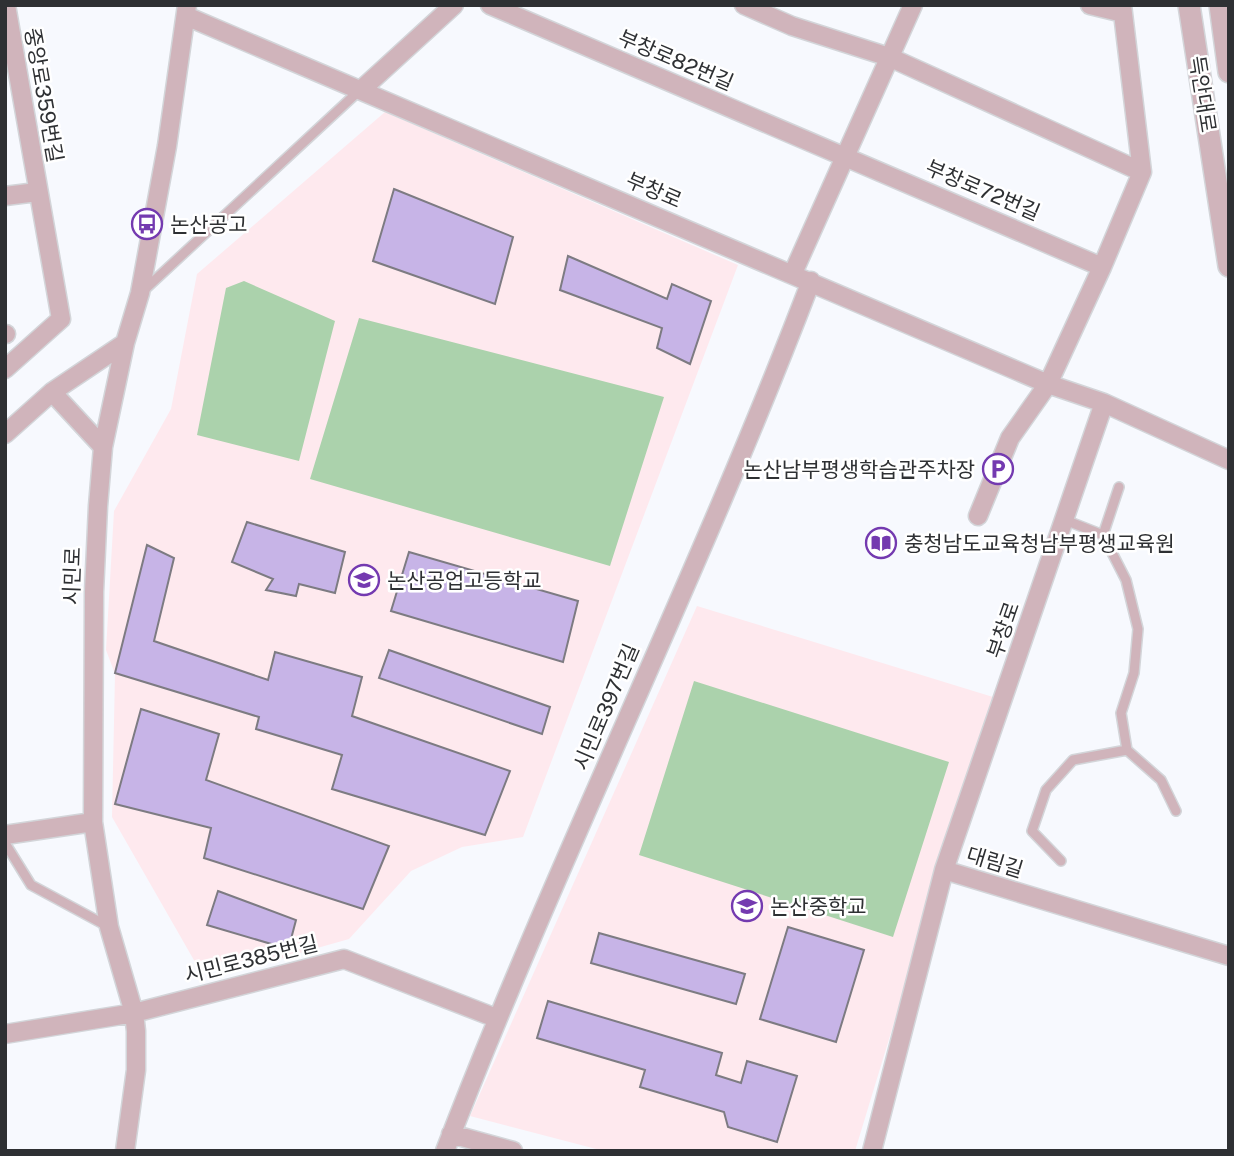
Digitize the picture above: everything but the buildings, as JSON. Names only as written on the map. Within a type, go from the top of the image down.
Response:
[{"type":"street","name":"중앙로359번길","points":[[5,369],[61,319],[6,5]]},
{"type":"street","points":[[361,90],[454,5]]},
{"type":"street","name":"부창로82번길","points":[[489,5],[845,155]]},
{"type":"street","points":[[744,5],[792,26],[889,57],[1142,172]]},
{"type":"street","points":[[793,273],[913,5]]},
{"type":"street","points":[[978,516],[1010,438],[1048,383],[1102,267],[1142,172],[1122,9],[1090,5]]},
{"type":"street","name":"득안대로","points":[[1189,5],[1229,266]]},
{"type":"street","name":"득안대로","points":[[1220,5],[1229,72]]},
{"type":"street","name":"부창로","points":[[186,10],[361,90],[1048,383],[1104,403],[1229,460]]},
{"type":"street","name":"시민로","points":[[125,1151],[136,1070],[134,1013],[109,927],[93,822],[94,592],[103,447],[125,343],[140,293],[167,146],[186,10]]},
{"type":"street","name":"부창로72번길","points":[[845,155],[1102,267]]},
{"type":"street","points":[[5,196],[37,192]]},
{"type":"street","name":"시민로397번길","points":[[448,1142],[496,1018],[747,440],[811,281]]},
{"type":"street","points":[[5,434],[52,392],[125,343]]},
{"type":"street","points":[[52,392],[103,447]]},
{"type":"street","name":"부창로","points":[[944,870],[1104,403]]},
{"type":"street","points":[[5,835],[93,822]]},
{"type":"street","name":"대림길","points":[[872,1151],[944,870],[1229,956]]},
{"type":"street","name":"시민로385번길","points":[[5,1034],[134,1013],[344,959],[496,1018]]},
{"type":"street","points":[[448,1142],[513,1151]]},
{"type":"lane","points":[[140,293],[361,90]]},
{"type":"lane","points":[[1103,535],[1119,487]]},
{"type":"lane","points":[[1065,520],[1103,535],[1126,580],[1138,629],[1134,673],[1121,713],[1127,750],[1161,780],[1176,811]]},
{"type":"lane","points":[[1061,861],[1032,831],[1046,790],[1073,760],[1127,750]]},
{"type":"lane","points":[[5,843],[31,886],[109,927]]},
{"type":"shaded area","name":"논산공업고등학교","points":[[385,112],[738,265],[523,837],[462,847],[411,871],[349,939],[275,960],[195,962],[112,817],[115,674],[106,650],[114,511],[171,409],[197,274]]},
{"type":"shaded area","name":"논산중학교","points":[[697,606],[993,697],[855,1151],[604,1151],[470,1116]]},
{"type":"green space","points":[[244,281],[335,321],[299,461],[197,435],[226,288]]},
{"type":"green space","points":[[359,318],[664,397],[610,566],[310,479]]},
{"type":"green space","points":[[694,681],[949,762],[893,937],[639,855]]},
{"type":"place","name":"논산공고","points":[[147,224]]},
{"type":"place","name":"논산남부평생학습관주차장","points":[[998,469]]},
{"type":"place","name":"충청남도교육청남부평생교육원","points":[[881,543]]},
{"type":"place","name":"논산공업고등학교","points":[[364,580]]},
{"type":"place","name":"논산중학교","points":[[747,906]]}]
